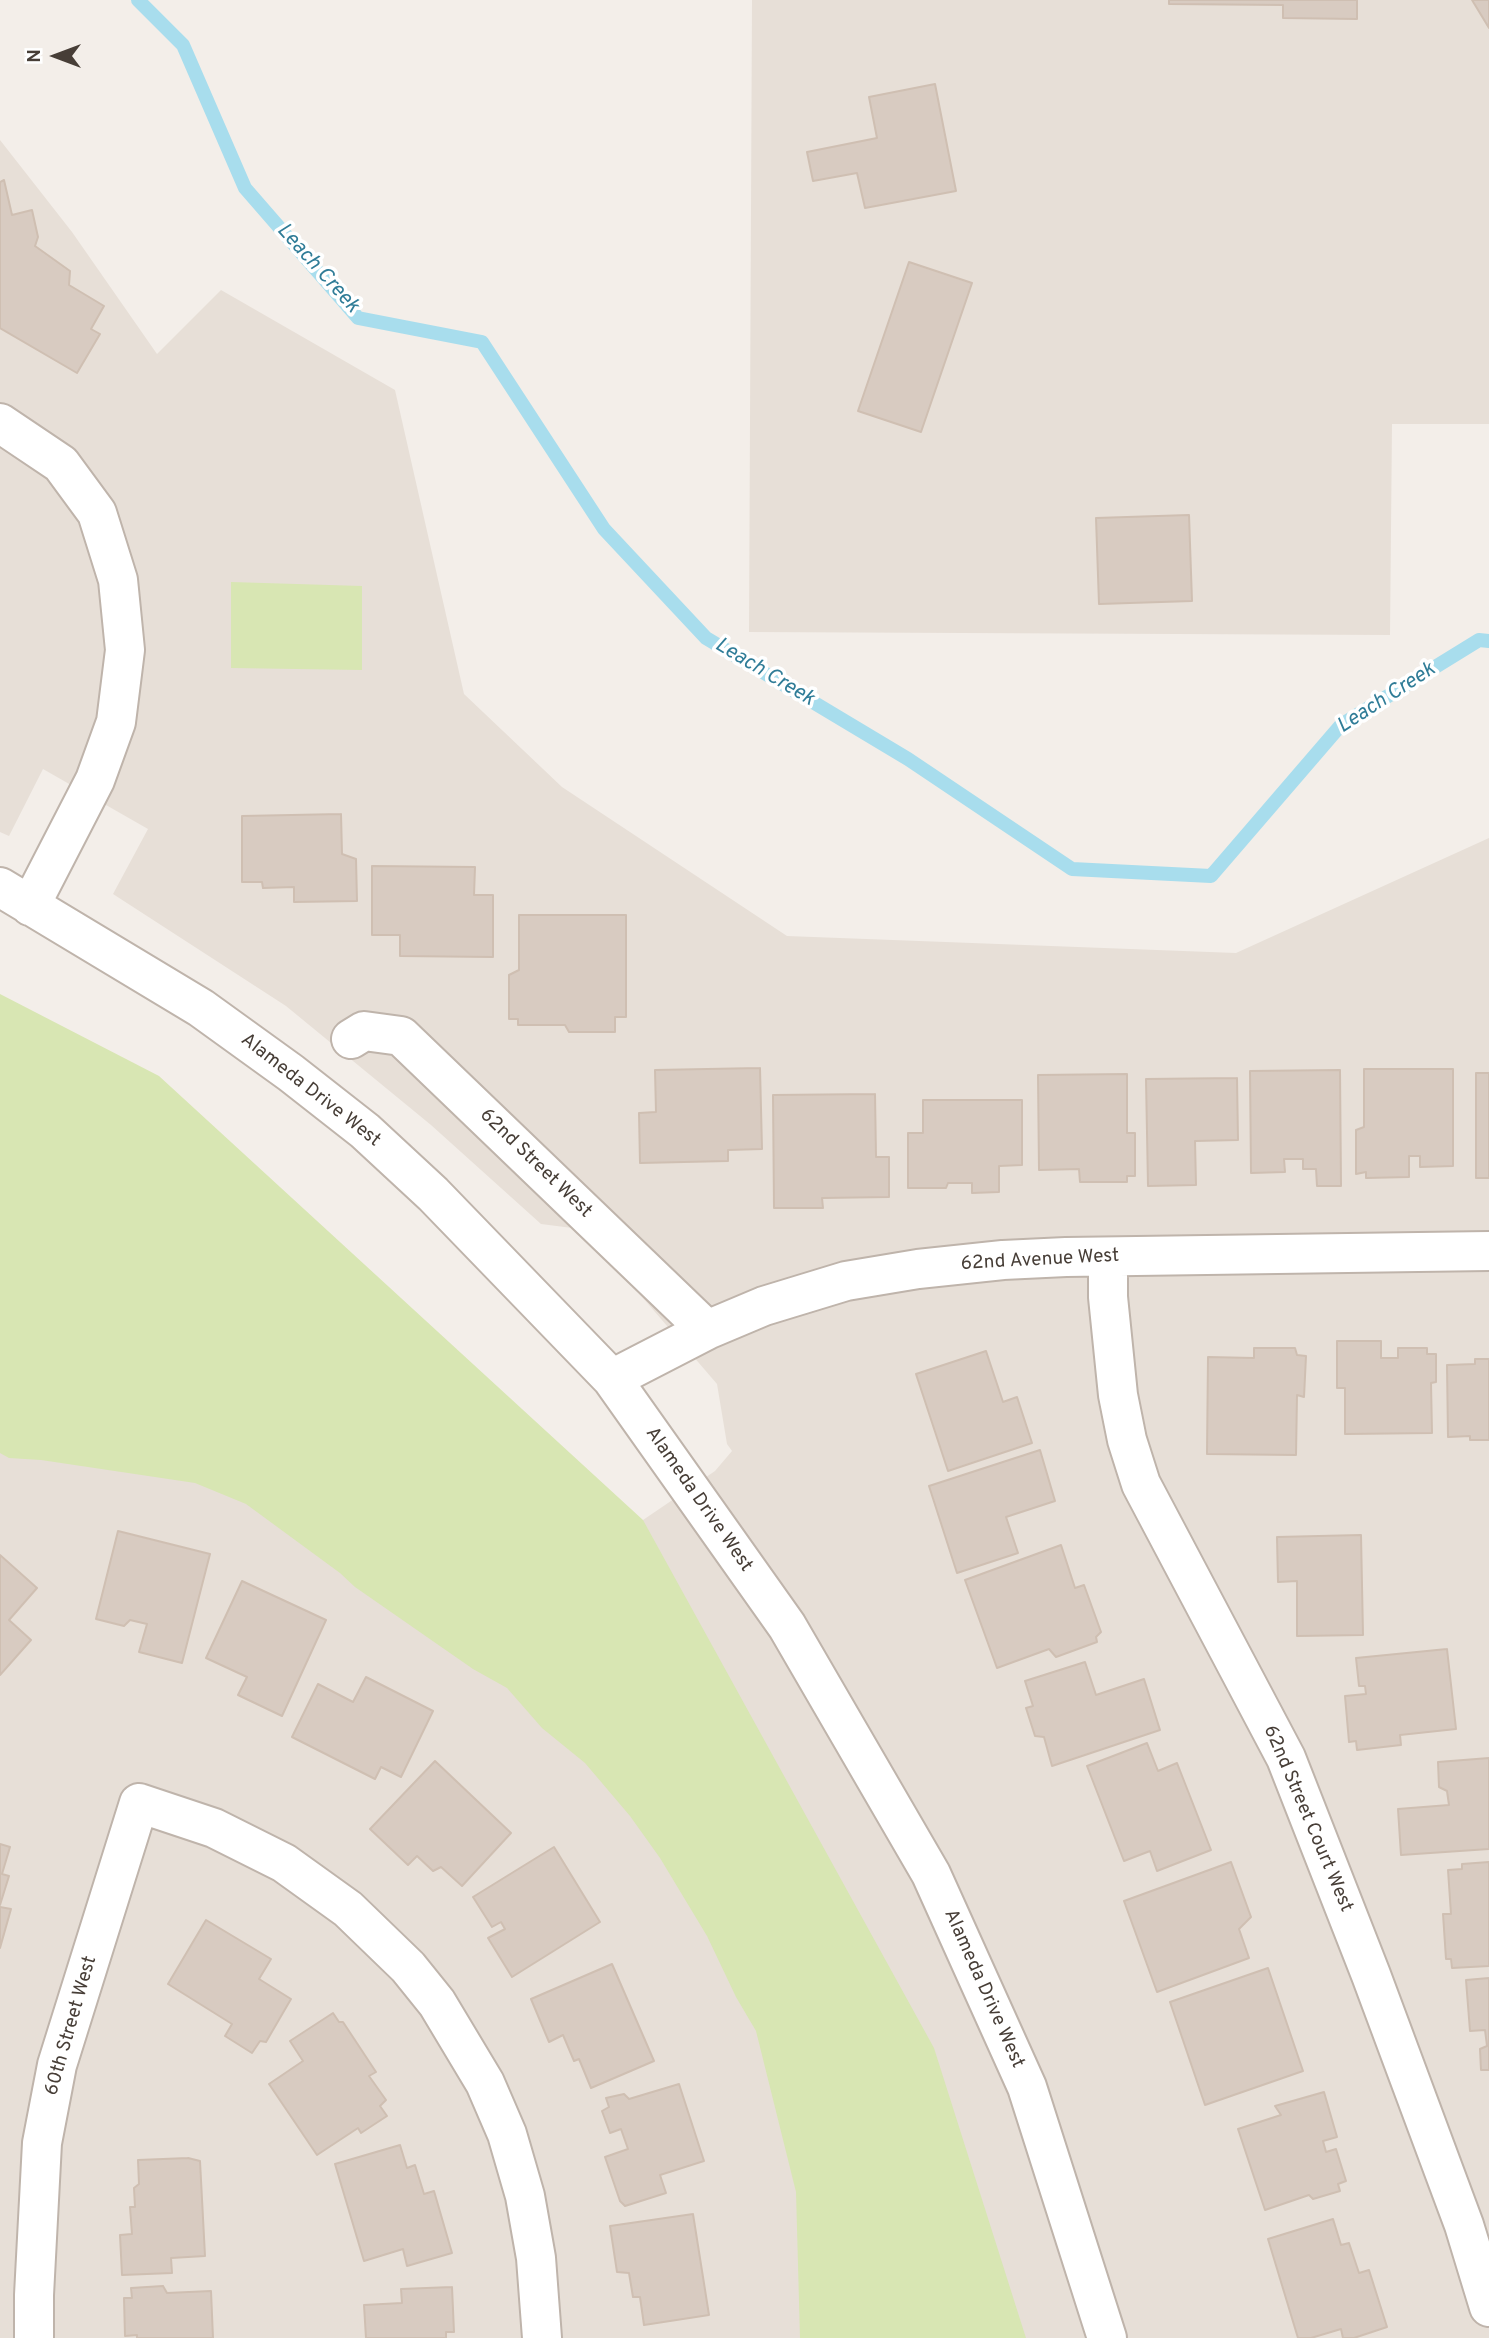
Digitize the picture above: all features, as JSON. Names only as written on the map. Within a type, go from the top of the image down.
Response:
[{"type":"street","points":[[0,423],[61,464],[97,513],[118,580],[125,650],[116,722],[96,780],[15,897]]},
{"type":"street","name":"Alameda Drive West","points":[[15,897],[201,1008],[292,1073],[365,1131],[433,1194],[612,1379],[788,1626],[931,1874],[1027,2087],[1107,2338]]},
{"type":"street","name":"62nd Street West","points":[[351,1039],[364,1031],[401,1036],[707,1330]]},
{"type":"street","name":"62nd Avenue West","points":[[612,1379],[707,1330],[764,1306],[846,1280],[918,1269],[1003,1260],[1066,1257],[1489,1251]]},
{"type":"street","name":"62nd Street Court West","points":[[1108,1257],[1108,1297],[1118,1395],[1127,1440],[1141,1484],[1286,1758],[1371,1975],[1459,2212],[1489,2307]]},
{"type":"street","name":"60th Street West","points":[[34,2338],[42,2143],[57,2065],[139,1803],[214,1828],[284,1863],[348,1909],[408,1967],[437,2003],[485,2082],[507,2134],[525,2196],[537,2258],[542,2338]]},
{"type":"shaded area","points":[[752,0],[1489,0],[1489,424],[1392,424],[1390,635],[749,632]]},
{"type":"shaded area","points":[[0,140],[72,232],[157,354],[221,290],[395,390],[464,694],[562,787],[787,936],[1236,953],[1489,838],[1489,2338],[0,2338],[0,1344],[643,1520],[715,1471],[732,1451],[727,1444],[717,1384],[580,1229],[541,1224],[431,1125],[286,1006],[113,894],[148,829],[43,769],[9,836],[0,832]]},
{"type":"green space","points":[[231,582],[362,586],[362,670],[231,668]]},
{"type":"green space","points":[[0,994],[159,1076],[643,1520],[934,2048],[1026,2338],[800,2338],[796,2192],[756,2031],[736,1997],[707,1936],[660,1858],[630,1816],[585,1763],[542,1728],[507,1688],[473,1669],[355,1587],[246,1504],[195,1483],[41,1460],[9,1458],[0,1453]]},
{"type":"building","points":[[1169,0],[1357,0],[1357,19],[1283,18],[1283,5],[1169,4]]},
{"type":"building","points":[[1472,0],[1489,0],[1489,28]]},
{"type":"building","points":[[935,84],[956,191],[865,208],[857,173],[813,181],[807,152],[877,138],[869,97]]},
{"type":"building","points":[[4,180],[12,215],[32,210],[38,237],[35,246],[70,271],[69,285],[104,306],[91,329],[100,334],[77,373],[0,328],[0,182]]},
{"type":"building","points":[[909,262],[972,283],[921,432],[858,411]]},
{"type":"building","points":[[1189,515],[1192,601],[1099,604],[1096,518]]},
{"type":"building","points":[[341,814],[342,854],[356,859],[357,901],[294,902],[294,887],[263,888],[262,882],[242,882],[242,816]]},
{"type":"building","points":[[372,866],[475,867],[474,895],[493,895],[493,957],[400,956],[400,935],[372,935]]},
{"type":"building","points":[[519,915],[626,915],[626,1017],[615,1017],[615,1032],[569,1032],[565,1025],[518,1025],[518,1019],[509,1019],[509,975],[519,970]]},
{"type":"building","points":[[760,1068],[762,1149],[728,1150],[728,1161],[640,1163],[639,1113],[656,1112],[655,1070]]},
{"type":"building","points":[[1364,1069],[1453,1069],[1453,1166],[1420,1167],[1420,1156],[1409,1156],[1409,1177],[1366,1178],[1366,1172],[1356,1174],[1356,1130],[1364,1127]]},
{"type":"building","points":[[1340,1070],[1341,1186],[1317,1186],[1316,1169],[1303,1169],[1303,1159],[1284,1159],[1285,1172],[1251,1173],[1250,1071]]},
{"type":"building","points":[[1476,1073],[1489,1073],[1489,1178],[1476,1178]]},
{"type":"building","points":[[1127,1074],[1127,1133],[1135,1133],[1135,1176],[1127,1176],[1127,1182],[1080,1182],[1079,1169],[1039,1170],[1038,1075]]},
{"type":"building","points":[[1237,1078],[1238,1140],[1195,1141],[1196,1185],[1148,1186],[1146,1079]]},
{"type":"building","points":[[875,1094],[876,1157],[889,1157],[889,1197],[822,1198],[823,1208],[774,1208],[773,1095]]},
{"type":"building","points":[[923,1100],[1022,1100],[1022,1165],[999,1166],[999,1192],[972,1193],[972,1183],[948,1183],[946,1188],[908,1188],[908,1133],[923,1133]]},
{"type":"building","points":[[1337,1341],[1381,1341],[1381,1358],[1398,1358],[1398,1348],[1427,1348],[1427,1354],[1436,1354],[1436,1382],[1431,1383],[1432,1433],[1345,1434],[1345,1388],[1337,1388]]},
{"type":"building","points":[[1254,1348],[1295,1348],[1297,1355],[1306,1356],[1304,1397],[1297,1395],[1296,1455],[1207,1454],[1208,1357],[1254,1358]]},
{"type":"building","points":[[986,1351],[1003,1402],[1017,1397],[1032,1443],[948,1471],[916,1374]]},
{"type":"building","points":[[1475,1359],[1489,1359],[1489,1440],[1470,1440],[1470,1436],[1448,1437],[1447,1365],[1475,1364]]},
{"type":"building","points":[[1040,1450],[1055,1501],[1006,1517],[1018,1553],[957,1573],[929,1486]]},
{"type":"building","points":[[118,1531],[210,1554],[182,1663],[139,1652],[147,1624],[130,1620],[124,1626],[96,1619]]},
{"type":"building","points":[[1361,1535],[1363,1635],[1297,1636],[1297,1581],[1278,1582],[1277,1537]]},
{"type":"building","points":[[1061,1545],[1075,1588],[1084,1585],[1101,1632],[1096,1637],[1097,1642],[1056,1657],[1049,1649],[997,1668],[965,1580]]},
{"type":"building","points":[[0,1555],[37,1588],[9,1620],[31,1640],[0,1675]]},
{"type":"building","points":[[242,1581],[326,1620],[282,1716],[238,1695],[247,1677],[206,1658]]},
{"type":"building","points":[[1447,1649],[1456,1729],[1400,1735],[1401,1745],[1357,1750],[1356,1741],[1349,1742],[1345,1696],[1366,1694],[1365,1686],[1359,1686],[1356,1658]]},
{"type":"building","points":[[1085,1662],[1096,1695],[1144,1679],[1160,1730],[1052,1766],[1044,1737],[1035,1736],[1026,1708],[1033,1706],[1025,1681]]},
{"type":"building","points":[[366,1677],[433,1711],[401,1777],[381,1767],[375,1779],[292,1737],[318,1684],[353,1702]]},
{"type":"building","points":[[1147,1743],[1158,1771],[1177,1763],[1211,1850],[1157,1871],[1150,1851],[1124,1861],[1087,1766]]},
{"type":"building","points":[[1489,1758],[1489,1849],[1401,1855],[1398,1809],[1449,1805],[1447,1791],[1439,1787],[1438,1762]]},
{"type":"building","points":[[435,1761],[511,1833],[462,1886],[441,1867],[433,1871],[417,1856],[408,1865],[370,1829]]},
{"type":"building","points":[[0,1844],[10,1847],[2,1874],[9,1876],[0,1905]]},
{"type":"building","points":[[554,1847],[600,1922],[512,1977],[488,1938],[505,1929],[501,1922],[492,1927],[473,1897]]},
{"type":"building","points":[[1231,1862],[1251,1917],[1239,1929],[1249,1958],[1157,1992],[1124,1901]]},
{"type":"building","points":[[1489,1862],[1489,1966],[1452,1968],[1451,1959],[1446,1959],[1443,1914],[1451,1914],[1448,1870],[1462,1869],[1462,1864]]},
{"type":"building","points":[[0,1907],[11,1909],[0,1948]]},
{"type":"building","points":[[206,1920],[271,1959],[259,1979],[291,1999],[266,2042],[260,2041],[252,2053],[225,2036],[232,2024],[168,1984]]},
{"type":"building","points":[[612,1964],[654,2061],[591,2088],[579,2059],[574,2061],[563,2035],[549,2042],[531,1999]]},
{"type":"building","points":[[1268,1968],[1303,2071],[1205,2105],[1170,2002]]},
{"type":"building","points":[[1489,1978],[1489,2070],[1481,2070],[1480,2049],[1487,2046],[1485,2030],[1470,2031],[1466,1980]]},
{"type":"building","points":[[333,2013],[339,2022],[343,2022],[376,2072],[369,2076],[386,2100],[380,2106],[387,2116],[361,2133],[358,2128],[317,2155],[269,2084],[303,2061],[290,2041]]},
{"type":"building","points":[[679,2084],[704,2161],[660,2175],[666,2193],[625,2206],[620,2201],[605,2157],[628,2149],[621,2129],[610,2133],[602,2111],[609,2107],[606,2098],[624,2094],[629,2099]]},
{"type":"building","points":[[1324,2092],[1337,2137],[1323,2141],[1326,2152],[1336,2149],[1346,2181],[1338,2184],[1340,2191],[1313,2199],[1309,2195],[1265,2210],[1238,2129],[1281,2115],[1275,2106]]},
{"type":"building","points":[[400,2145],[407,2168],[415,2165],[424,2194],[434,2191],[452,2253],[407,2266],[403,2249],[364,2261],[335,2164]]},
{"type":"building","points":[[188,2158],[200,2161],[205,2256],[171,2258],[172,2273],[122,2275],[120,2235],[132,2234],[130,2207],[135,2207],[134,2188],[139,2184],[138,2160]]},
{"type":"building","points":[[693,2214],[709,2315],[644,2325],[640,2297],[633,2297],[629,2273],[617,2272],[610,2226]]},
{"type":"building","points":[[1333,2219],[1341,2245],[1349,2243],[1359,2273],[1369,2270],[1387,2327],[1354,2338],[1343,2338],[1341,2329],[1311,2338],[1298,2338],[1268,2239]]},
{"type":"building","points":[[163,2286],[167,2293],[211,2291],[213,2338],[125,2336],[124,2298],[132,2298],[131,2288]]},
{"type":"building","points":[[452,2287],[454,2332],[446,2332],[446,2338],[366,2338],[364,2305],[402,2303],[401,2289]]},
{"type":"waterway","name":"Leach Creek","points":[[138,0],[183,45],[245,188],[358,318],[482,342],[604,529],[706,638],[908,759],[1072,869],[1211,876],[1341,725],[1479,640],[1489,641]]}]
